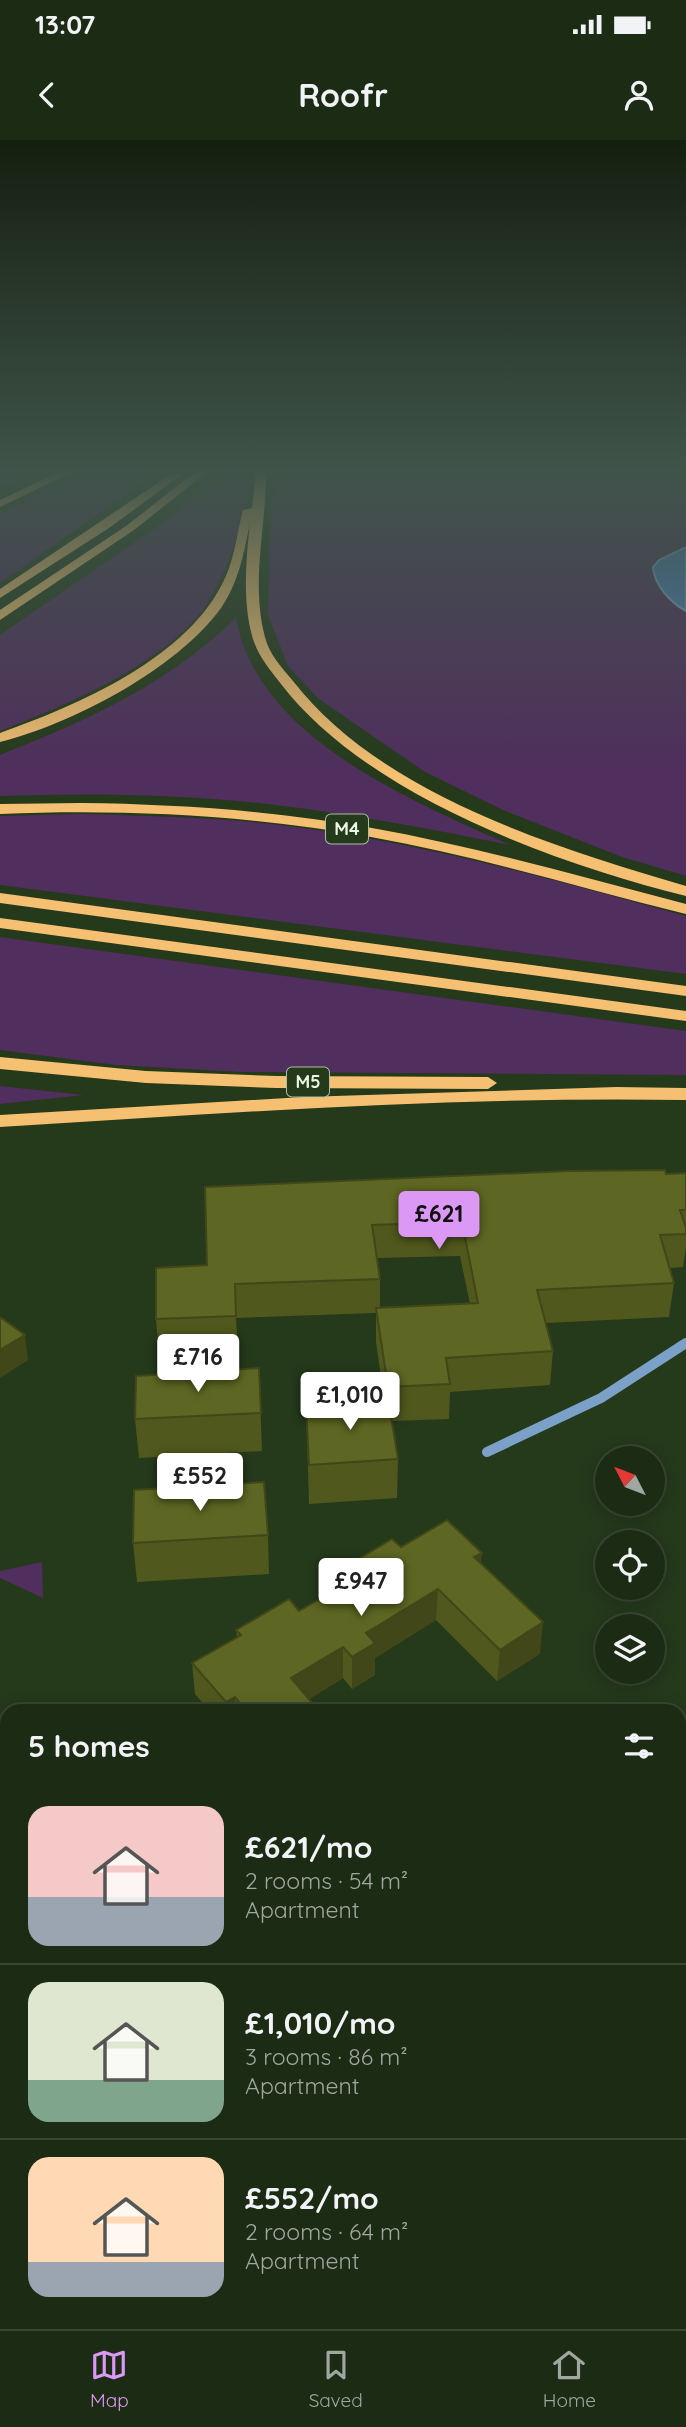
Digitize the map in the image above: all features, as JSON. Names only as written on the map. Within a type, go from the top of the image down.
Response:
[{"type":"highway","points":[[0,594],[37,570]]},
{"type":"highway","points":[[0,617],[68,570]]},
{"type":"highway","points":[[0,738],[101,694],[181,642],[210,613],[233,570]]},
{"type":"highway","points":[[254,570],[252,598],[260,641],[288,688],[320,722],[369,760],[436,797],[519,835],[686,891]]},
{"type":"highway","name":"M4","points":[[0,808],[177,810],[325,825],[482,856],[686,909]]},
{"type":"highway","points":[[0,898],[686,991]]},
{"type":"highway","points":[[0,923],[686,1016]]},
{"type":"highway","name":"M5","points":[[0,1063],[146,1077],[276,1082],[551,1084],[616,1093]]},
{"type":"highway","name":"M5","points":[[0,1121],[303,1103],[616,1093],[686,1094]]},
{"type":"shaded area","points":[[0,570],[18,570],[0,583]]},
{"type":"shaded area","points":[[94,570],[225,570],[207,604],[190,625],[141,664],[54,709],[0,731],[0,635]]},
{"type":"shaded area","points":[[269,570],[686,570],[686,876],[622,857],[503,810],[425,772],[319,699],[288,666],[268,615]]},
{"type":"shaded area","points":[[236,618],[250,660],[274,698],[306,731],[344,760],[385,785],[510,845],[359,817],[234,801],[134,795],[0,796],[0,755],[96,714],[154,682],[209,642]]},
{"type":"shaded area","points":[[81,814],[184,817],[338,833],[438,852],[588,889],[686,916],[686,974],[0,885],[0,816]]},
{"type":"shaded area","points":[[0,937],[686,1031],[686,1075],[241,1072],[116,1065],[0,1050]]},
{"type":"shaded area","points":[[0,1086],[84,1095],[0,1104]]},
{"type":"shaded area","points":[[42,1562],[43,1598],[0,1578],[0,1571]]},
{"type":"water","points":[[653,570],[686,570],[686,611],[664,593]]},
{"type":"building","points":[[665,1170],[666,1174],[686,1173],[686,1210],[680,1210],[686,1234],[660,1235],[674,1283],[537,1290],[553,1351],[446,1358],[450,1384],[388,1387],[376,1308],[478,1303],[462,1222],[372,1225],[380,1279],[235,1284],[236,1316],[156,1319],[156,1268],[207,1265],[205,1187],[568,1171]]},
{"type":"building","points":[[0,1317],[25,1335],[0,1350]]},
{"type":"building","points":[[259,1368],[261,1413],[135,1419],[136,1376]]},
{"type":"building","points":[[388,1398],[398,1459],[309,1465],[306,1403]]},
{"type":"building","points":[[264,1482],[268,1535],[133,1543],[134,1490]]},
{"type":"building","points":[[447,1520],[482,1553],[474,1557],[543,1622],[500,1650],[438,1589],[366,1633],[375,1643],[352,1657],[343,1647],[291,1678],[313,1704],[241,1704],[235,1697],[226,1702],[192,1663],[241,1635],[236,1630],[289,1599],[299,1611],[358,1577],[347,1566],[392,1539],[401,1547]]},
{"type":"waterway","points":[[487,1452],[601,1398],[686,1343]]}]
